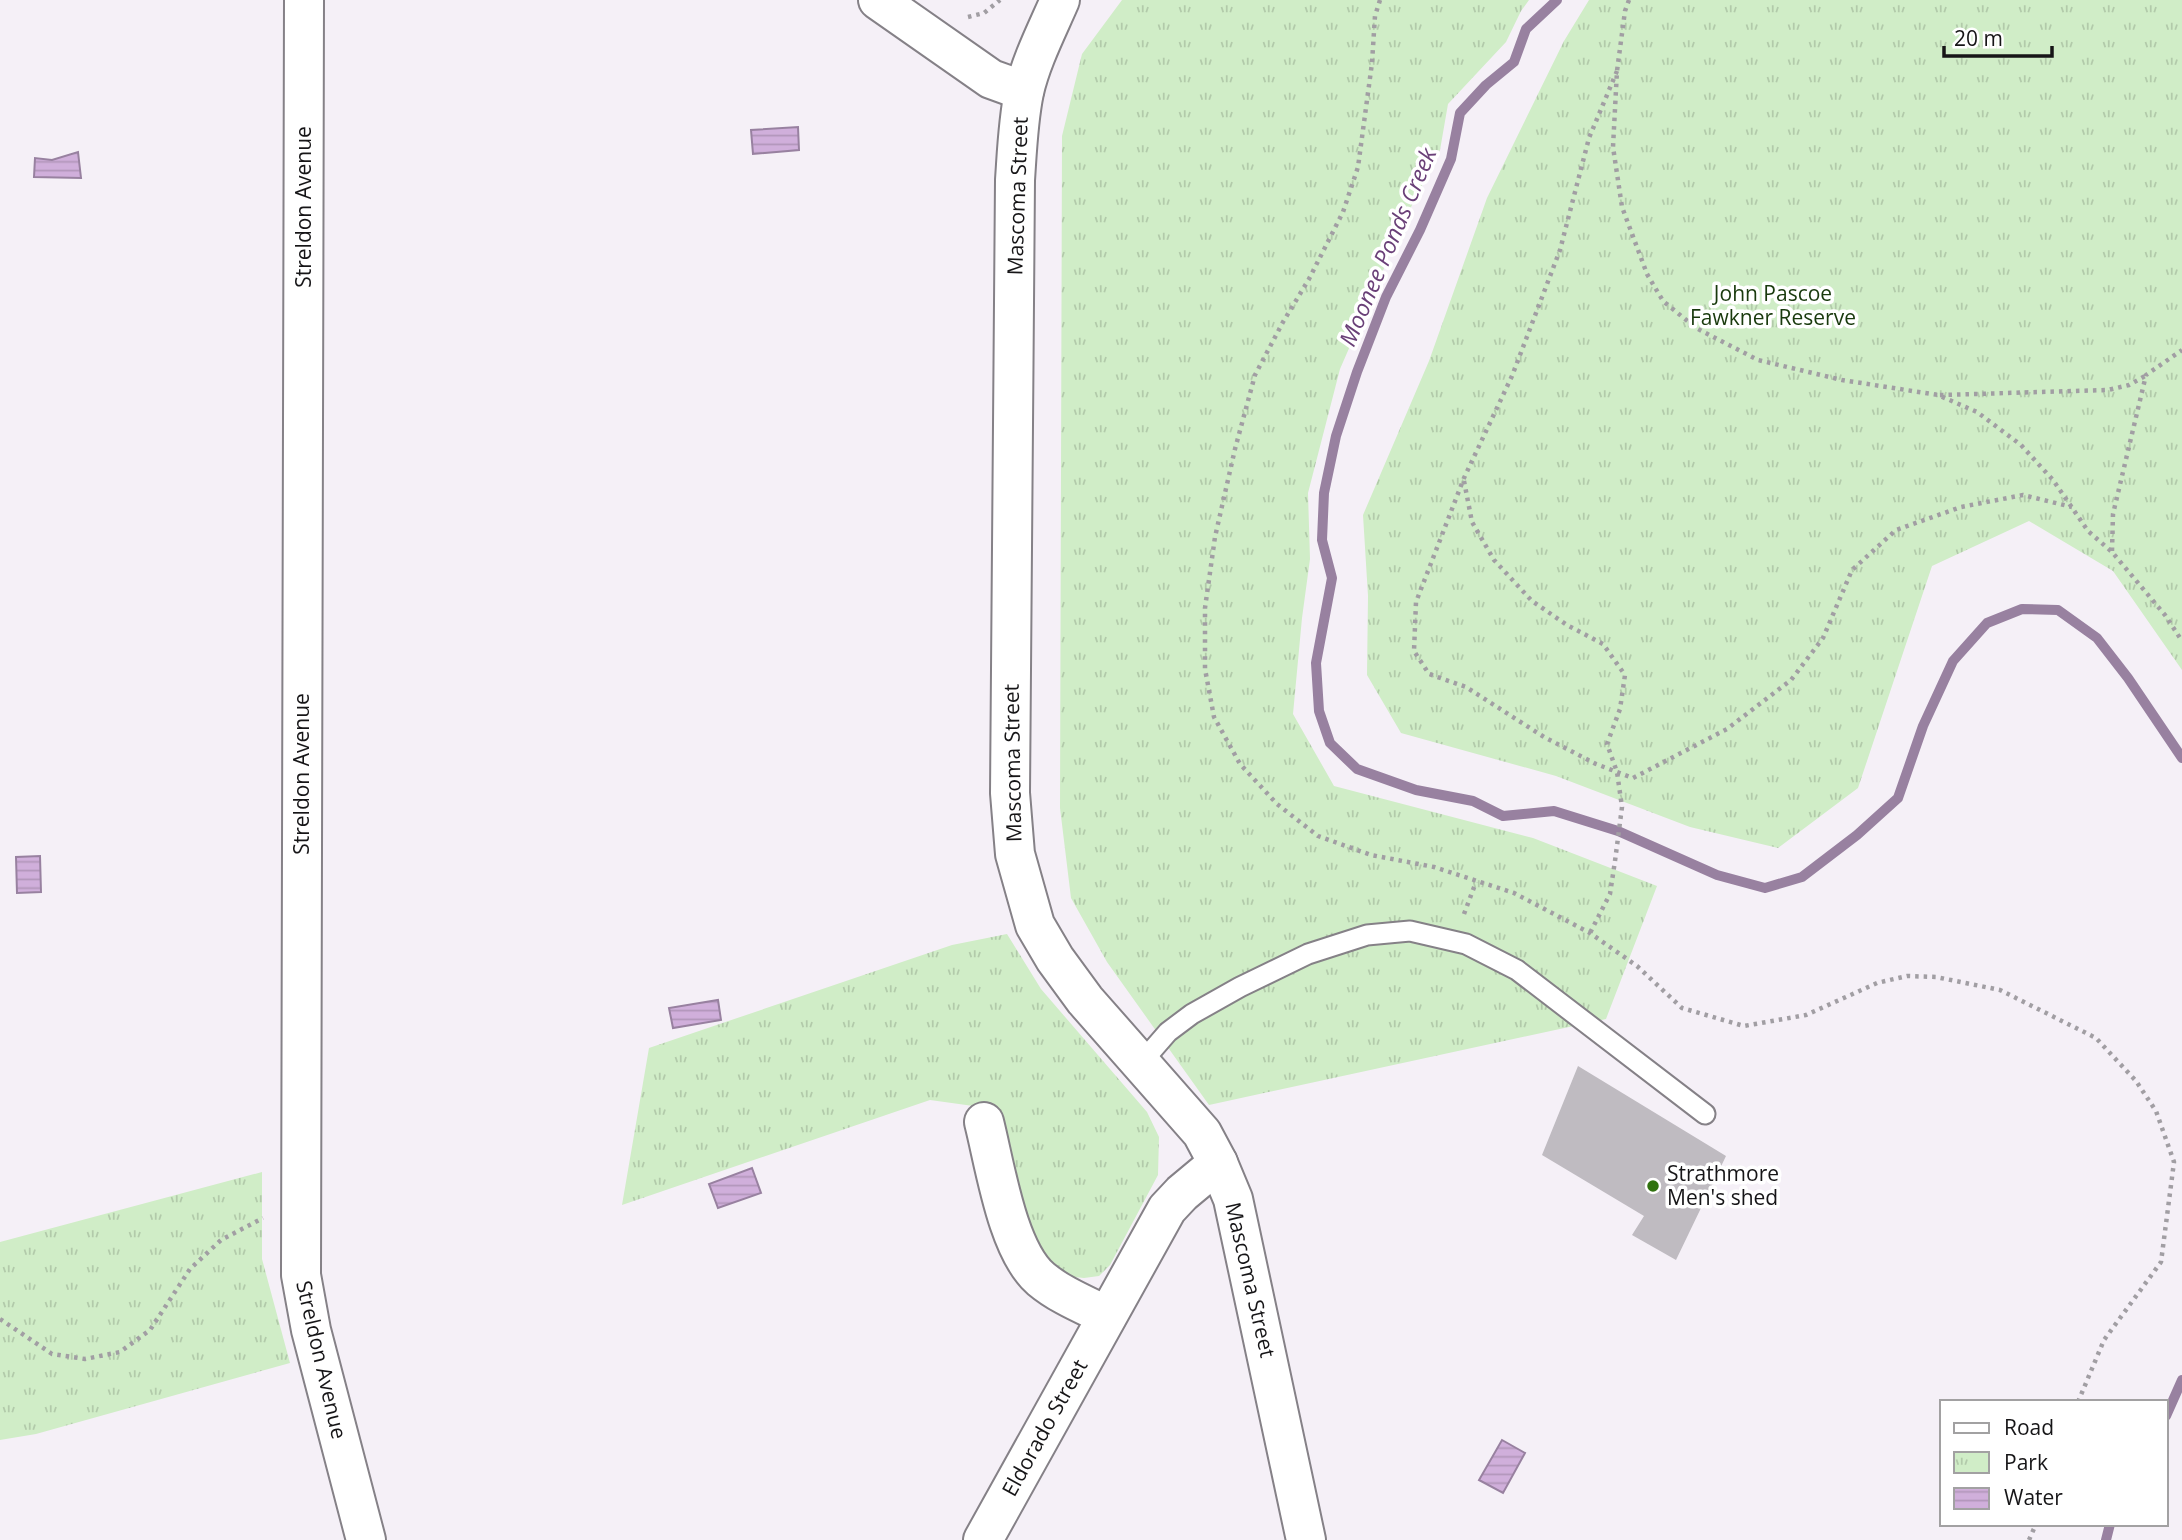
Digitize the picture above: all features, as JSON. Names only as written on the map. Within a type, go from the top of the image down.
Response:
[{"type":"street","name":"Streldon Avenue","points":[[304,0],[301,1275],[311,1330],[366,1540]]},
{"type":"street","points":[[878,0],[991,79],[1024,91]]},
{"type":"street","name":"Mascoma Street","points":[[1060,0],[1024,91],[1018,127],[1015,180],[1010,793],[1015,854],[1035,925],[1055,960],[1085,1000],[1202,1133],[1218,1163],[1233,1199],[1248,1259],[1306,1540]]},
{"type":"street","points":[[984,1122],[1013,1234],[1024,1260],[1039,1278],[1052,1287],[1107,1317]]},
{"type":"street","name":"Eldorado Street","points":[[983,1540],[1167,1209],[1218,1163]]},
{"type":"lane","points":[[1141,1063],[1168,1032],[1192,1014],[1262,976],[1308,954],[1367,935],[1410,931],[1466,944],[1517,970],[1705,1114]]},
{"type":"path","points":[[961,17],[984,13],[1000,0]]},
{"type":"path","points":[[1380,0],[1375,16],[1372,63],[1358,167],[1343,212],[1310,279],[1255,375],[1215,537],[1205,608],[1205,668],[1214,717],[1240,764],[1277,804],[1318,836],[1371,855],[1434,867],[1514,893],[1590,933],[1637,966],[1682,1008],[1744,1026],[1805,1015],[1877,983],[1907,976],[1936,977],[2000,990],[2096,1038],[2136,1081],[2156,1111],[2174,1161],[2161,1262],[2104,1340],[2079,1400]]},
{"type":"path","points":[[1629,0],[1625,11],[1617,71],[1613,147],[1622,207],[1647,274],[1663,301],[1696,328],[1758,360],[1842,380],[1938,395],[2108,390],[2129,385],[2182,350]]},
{"type":"path","points":[[1617,71],[1589,138],[1560,250],[1522,351],[1464,478],[1416,602],[1415,651],[1429,674],[1466,687],[1544,737],[1596,764],[1633,778],[1727,729],[1791,680],[1823,638],[1852,570],[1896,530],[1961,507],[2023,495],[2072,507]]},
{"type":"path","points":[[2112,552],[2113,514],[2146,375]]},
{"type":"path","points":[[1938,395],[1977,412],[2021,444],[2053,480],[2088,531],[2112,552],[2165,615],[2182,641]]},
{"type":"path","points":[[1464,478],[1472,522],[1494,561],[1532,601],[1567,625],[1603,644],[1625,675],[1620,709],[1607,744],[1617,772],[1622,807],[1615,861],[1610,894],[1590,933]]},
{"type":"path","points":[[0,1319],[52,1354],[85,1359],[120,1352],[150,1331],[190,1269],[221,1240],[270,1214]]},
{"type":"green space","points":[[1122,0],[1529,0],[1506,42],[1448,104],[1440,150],[1409,211],[1340,369],[1308,493],[1310,559],[1293,714],[1334,786],[1533,838],[1657,886],[1606,1019],[1209,1105],[1107,962],[1071,898],[1060,808],[1062,136],[1082,54]]},
{"type":"green space","name":"John Pascoe Fawkner Reserve","points":[[1589,0],[2182,0],[2182,670],[2113,571],[2029,521],[1932,566],[1858,788],[1778,848],[1690,827],[1556,776],[1401,733],[1367,675],[1368,596],[1363,515],[1429,361],[1487,198],[1564,41]]},
{"type":"green space","points":[[1007,934],[1041,989],[1147,1112],[1159,1137],[1158,1175],[1110,1265],[1099,1276],[1064,1276],[1033,1249],[995,1109],[930,1100],[622,1205],[649,1048],[952,945]]},
{"type":"green space","points":[[262,1172],[262,1259],[290,1363],[36,1434],[0,1440],[0,1242]]},
{"type":"water","points":[[798,127],[799,150],[753,154],[751,130]]},
{"type":"water","points":[[78,152],[81,178],[34,177],[35,158],[52,160]]},
{"type":"water","points":[[40,856],[41,892],[17,893],[16,857]]},
{"type":"water","points":[[718,1000],[721,1020],[673,1028],[669,1008]]},
{"type":"water","points":[[752,1168],[761,1193],[718,1208],[709,1184]]},
{"type":"water","points":[[1502,1440],[1525,1453],[1503,1493],[1479,1480]]},
{"type":"building","name":"Strathmore Men's shed","points":[[1578,1066],[1726,1156],[1676,1260],[1632,1235],[1644,1216],[1542,1155]]},
{"type":"waterway","name":"Moonee Ponds Creek","points":[[1557,0],[1526,29],[1514,62],[1486,85],[1460,113],[1451,159],[1420,230],[1386,297],[1336,436],[1324,493],[1322,540],[1332,578],[1316,663],[1319,711],[1330,743],[1357,769],[1416,790],[1473,801],[1503,816],[1554,811],[1618,831],[1717,875],[1765,888],[1802,877],[1857,835],[1898,798],[1923,726],[1953,661],[1987,623],[2022,609],[2058,610],[2097,638],[2128,678],[2182,758]]},
{"type":"waterway","name":"Moonee Ponds Creek","points":[[2168,1412],[2182,1380]]},
{"type":"waterway","name":"Moonee Ponds Creek","points":[[2106,1540],[2110,1526]]},
{"type":"place","name":"Strathmore Men's shed","points":[[1653,1186]]}]
